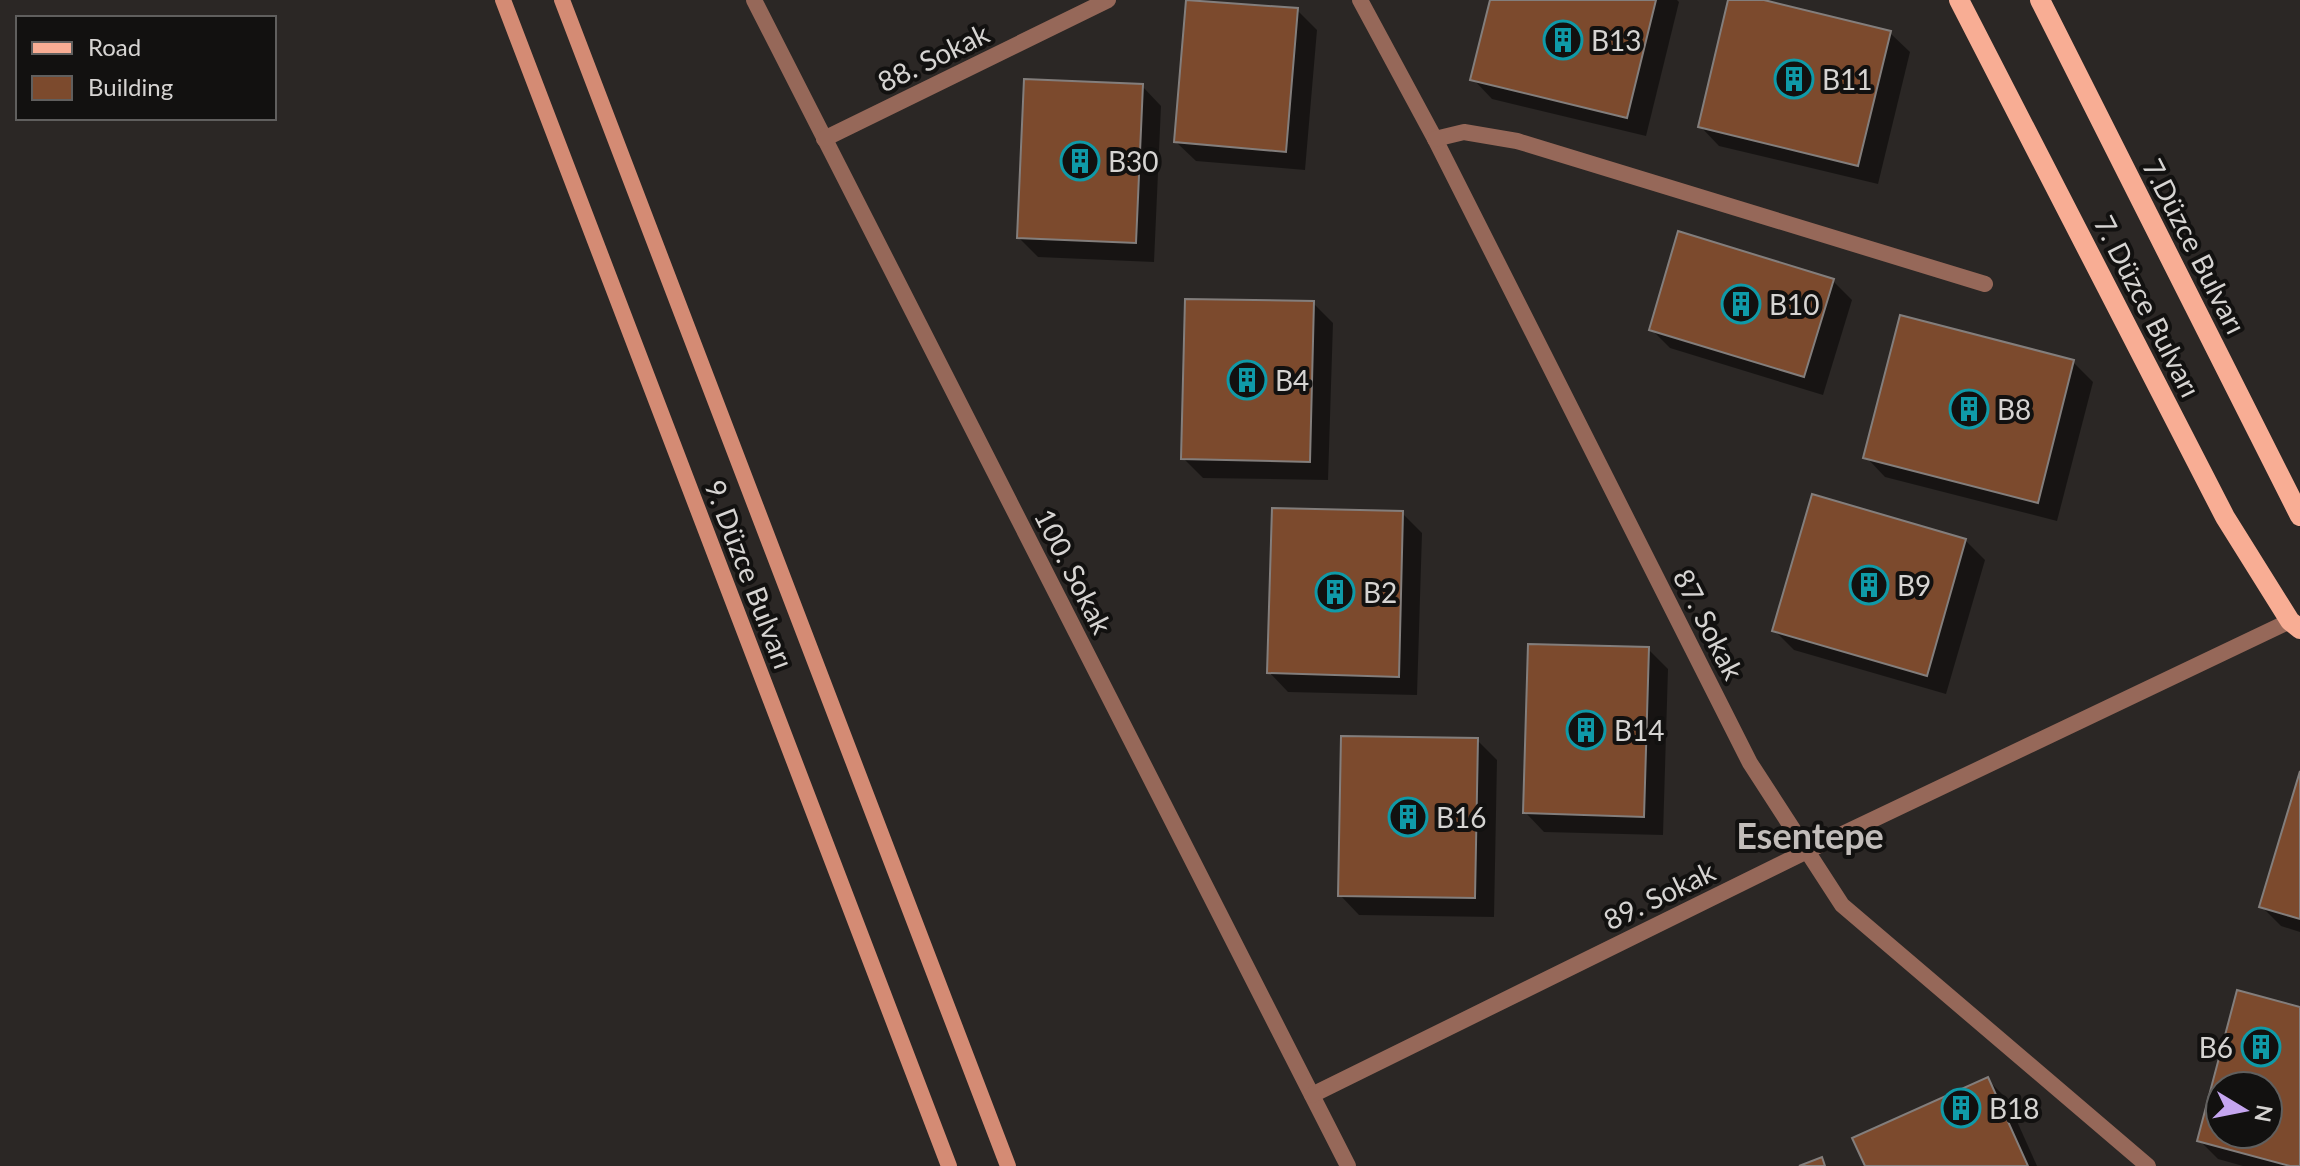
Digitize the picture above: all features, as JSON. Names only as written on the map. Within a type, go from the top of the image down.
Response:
[{"type":"main road","name":"9. Düzce Bulvarı","points":[[503,0],[949,1166]]},
{"type":"main road","name":"9. Düzce Bulvarı","points":[[562,0],[1008,1166]]},
{"type":"main road","name":"7. Düzce Bulvarı","points":[[1959,0],[2225,517],[2295,625]]},
{"type":"main road","name":"7.Düzce Bulvarı","points":[[2040,0],[2300,516]]},
{"type":"street","name":"100. Sokak","points":[[754,0],[1348,1166]]},
{"type":"street","name":"88. Sokak","points":[[824,139],[1108,0]]},
{"type":"street","name":"87. Sokak","points":[[1360,0],[1435,139],[1750,763],[1842,905],[2148,1166]]},
{"type":"street","points":[[1435,139],[1464,132],[1517,141],[1985,284]]},
{"type":"street","name":"89. Sokak","points":[[1312,1095],[1807,851],[2295,625]]},
{"type":"building","points":[[1186,0],[1298,8],[1286,152],[1174,142]]},
{"type":"building","name":"B13","points":[[1490,0],[1656,0],[1627,118],[1470,80]]},
{"type":"building","name":"B11","points":[[1728,0],[1764,0],[1891,31],[1858,166],[1698,127]]},
{"type":"building","name":"B30","points":[[1024,79],[1143,84],[1136,243],[1017,238]]},
{"type":"building","name":"B10","points":[[1678,231],[1834,279],[1804,377],[1649,330]]},
{"type":"building","name":"B4","points":[[1185,299],[1314,301],[1310,462],[1181,459]]},
{"type":"building","name":"B8","points":[[1900,315],[2074,360],[2038,503],[1863,458]]},
{"type":"building","name":"B9","points":[[1812,494],[1966,539],[1927,676],[1772,631]]},
{"type":"building","name":"B2","points":[[1272,508],[1403,511],[1399,677],[1267,673]]},
{"type":"building","name":"B14","points":[[1528,644],[1649,647],[1644,817],[1523,813]]},
{"type":"building","name":"B16","points":[[1341,736],[1478,738],[1475,898],[1338,896]]},
{"type":"building","points":[[2300,771],[2300,919],[2259,907]]},
{"type":"building","name":"B6","points":[[2237,990],[2300,1007],[2300,1166],[2230,1150],[2284,1150],[2284,1070],[2216,1070]]},
{"type":"building","name":"B18","points":[[1988,1077],[2028,1166],[1865,1166],[1852,1138]]},
{"type":"building","name":"B6","points":[[2204,1115],[2204,1143],[2197,1141]]},
{"type":"building","points":[[1822,1157],[1825,1166],[1799,1166]]},
{"type":"place","name":"B13","points":[[1563,40]]},
{"type":"place","name":"B11","points":[[1794,79]]},
{"type":"place","name":"B30","points":[[1080,161]]},
{"type":"place","name":"B10","points":[[1741,304]]},
{"type":"place","name":"B4","points":[[1247,380]]},
{"type":"place","name":"B8","points":[[1969,409]]},
{"type":"place","name":"B9","points":[[1869,585]]},
{"type":"place","name":"B2","points":[[1335,592]]},
{"type":"place","name":"B14","points":[[1586,730]]},
{"type":"place","name":"B16","points":[[1408,817]]},
{"type":"place","name":"B6","points":[[2261,1047]]},
{"type":"place","name":"B18","points":[[1961,1108]]},
{"type":"district","name":"Esentepe","points":[[1810,835]]}]
